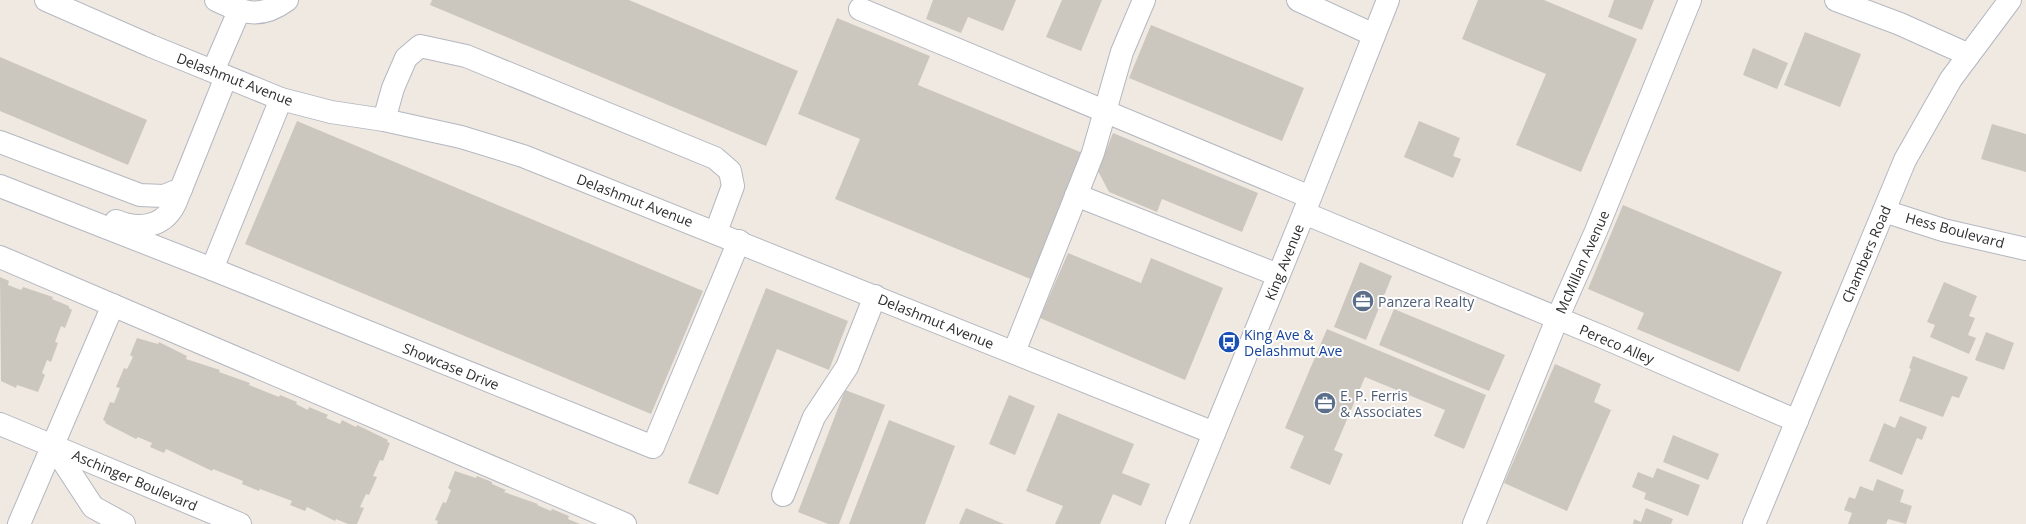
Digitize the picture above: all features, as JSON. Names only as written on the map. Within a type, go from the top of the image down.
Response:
[{"type":"street","name":"Delashmut Avenue","points":[[46,0],[281,99],[331,112],[384,120],[461,137],[524,156],[739,241],[1214,433]]},
{"type":"street","points":[[216,0],[239,11],[257,13],[273,8],[287,0]]},
{"type":"street","points":[[1014,352],[1093,153],[1122,52],[1144,0]]},
{"type":"street","points":[[1298,0],[1374,35]]},
{"type":"street","name":"King Avenue","points":[[1177,524],[1307,205],[1388,0]]},
{"type":"street","name":"McMillan Avenue","points":[[1474,524],[1557,318],[1596,231],[1690,0]]},
{"type":"street","points":[[1836,0],[1900,24],[1969,55]]},
{"type":"street","name":"Chambers Road","points":[[1754,524],[1905,160],[1951,79],[2010,0]]},
{"type":"street","name":"Pereco Alley","points":[[860,9],[1105,112],[1557,318],[1797,421]]},
{"type":"street","points":[[0,173],[126,225],[141,227],[159,222],[172,210],[181,188],[220,74],[239,11]]},
{"type":"street","points":[[384,120],[393,88],[406,58],[420,46],[466,56],[715,158],[730,171],[733,186],[716,232]]},
{"type":"street","points":[[0,186],[212,270],[281,99]]},
{"type":"street","points":[[0,142],[140,195],[164,196],[181,188]]},
{"type":"street","points":[[1076,195],[1278,275]]},
{"type":"street","name":"Hess Boulevard","points":[[1884,211],[1943,230],[2026,249]]},
{"type":"street","name":"Showcase Drive","points":[[212,270],[652,447],[739,241]]},
{"type":"street","points":[[0,257],[625,524]]},
{"type":"street","points":[[783,496],[814,417],[847,367],[875,296]]},
{"type":"street","points":[[19,524],[112,306]]},
{"type":"street","name":"Aschinger Boulevard","points":[[0,424],[240,524]]},
{"type":"street","name":"Aschinger Boulevard","points":[[53,446],[93,507],[124,524]]},
{"type":"building","points":[[432,0],[629,0],[798,71],[766,146],[430,5]]},
{"type":"building","points":[[933,0],[1016,0],[1003,31],[968,17],[961,33],[926,19]]},
{"type":"building","points":[[1062,0],[1102,0],[1081,51],[1046,37]]},
{"type":"building","points":[[1478,0],[1544,0],[1637,39],[1581,172],[1516,145],[1546,74],[1462,39]]},
{"type":"building","points":[[1614,0],[1654,0],[1642,30],[1608,17]]},
{"type":"building","points":[[837,18],[930,56],[918,85],[1085,154],[1033,280],[835,199],[860,139],[798,114]]},
{"type":"building","points":[[1151,25],[1304,88],[1282,141],[1129,78]]},
{"type":"building","points":[[1805,32],[1861,54],[1840,107],[1784,85]]},
{"type":"building","points":[[1753,48],[1788,63],[1777,89],[1743,75]]},
{"type":"building","points":[[0,57],[147,120],[128,165],[0,111]]},
{"type":"building","points":[[297,121],[703,291],[651,414],[245,244]]},
{"type":"building","points":[[1419,121],[1460,138],[1453,156],[1461,159],[1453,178],[1404,157]]},
{"type":"building","points":[[1992,124],[2026,134],[2026,172],[1981,159]]},
{"type":"building","points":[[1113,133],[1258,193],[1242,232],[1162,199],[1157,212],[1109,192],[1098,171]]},
{"type":"building","points":[[1623,205],[1782,272],[1739,372],[1637,329],[1644,313],[1588,289]]},
{"type":"building","points":[[1068,253],[1141,283],[1151,258],[1223,288],[1185,380],[1040,318]]},
{"type":"building","name":"Panzera Realty","points":[[1360,262],[1392,276],[1366,340],[1334,327]]},
{"type":"building","points":[[0,277],[9,281],[8,285],[21,290],[23,287],[53,297],[52,299],[69,306],[72,310],[65,328],[61,326],[55,342],[58,343],[51,362],[47,360],[42,373],[45,375],[38,392],[17,385],[16,388],[1,381]]},
{"type":"building","points":[[1944,282],[1977,296],[1969,316],[1975,318],[1968,335],[1976,338],[1969,354],[1930,337],[1935,325],[1927,322]]},
{"type":"building","points":[[766,288],[848,321],[829,370],[777,349],[718,495],[688,483]]},
{"type":"building","points":[[1394,309],[1505,355],[1489,391],[1379,345]]},
{"type":"building","name":"E. P. Ferris & Associates","points":[[1327,329],[1486,395],[1464,449],[1434,436],[1445,410],[1365,377],[1334,450],[1343,454],[1330,485],[1290,468],[1304,436],[1285,428]]},
{"type":"building","points":[[1986,332],[2014,343],[2004,370],[1975,360]]},
{"type":"building","points":[[137,338],[158,344],[159,342],[187,356],[186,359],[220,370],[219,372],[250,383],[249,385],[279,397],[280,395],[297,402],[296,404],[308,410],[309,407],[328,415],[326,418],[340,424],[342,420],[356,427],[357,425],[388,440],[387,442],[390,443],[383,461],[380,460],[373,476],[377,477],[369,495],[366,494],[360,507],[364,508],[357,524],[348,524],[336,519],[335,521],[307,507],[305,511],[290,505],[292,501],[242,484],[243,481],[213,469],[212,471],[166,449],[164,453],[150,447],[152,443],[138,437],[136,439],[105,423],[106,422],[103,420],[110,402],[114,403],[120,388],[116,387],[124,368],[127,369],[133,357],[130,355]]},
{"type":"building","points":[[1913,356],[1968,377],[1959,398],[1952,396],[1943,417],[1899,401],[1911,369],[1909,368]]},
{"type":"building","points":[[1555,364],[1601,384],[1594,402],[1611,410],[1567,511],[1504,483]]},
{"type":"building","points":[[845,390],[885,405],[839,524],[828,524],[798,512]]},
{"type":"building","points":[[1009,395],[1035,406],[1015,455],[989,444]]},
{"type":"building","points":[[1058,413],[1134,444],[1122,473],[1150,484],[1141,506],[1113,494],[1100,524],[1055,524],[1063,506],[1026,491]]},
{"type":"building","points":[[1900,416],[1927,427],[1922,440],[1917,438],[1902,475],[1869,461],[1884,423],[1895,428]]},
{"type":"building","points":[[889,420],[955,446],[925,524],[849,524]]},
{"type":"building","points":[[1673,435],[1719,454],[1708,480],[1663,462]]},
{"type":"building","points":[[1657,468],[1700,485],[1688,516],[1644,499],[1646,493],[1632,487],[1638,472],[1653,478]]},
{"type":"building","points":[[455,471],[476,478],[477,476],[492,482],[492,484],[506,490],[504,492],[538,504],[537,505],[551,511],[552,509],[569,516],[568,519],[580,524],[437,524],[438,521],[435,520],[443,502],[446,503],[451,490],[448,488]]},
{"type":"building","points":[[1877,479],[1904,490],[1900,502],[1912,506],[1906,524],[1888,519],[1886,524],[1848,524],[1852,513],[1844,510],[1849,497],[1855,499],[1860,486],[1873,491]]},
{"type":"building","points":[[966,508],[1004,524],[959,524]]},
{"type":"building","points":[[1646,508],[1673,519],[1671,524],[1633,524],[1634,519],[1641,522]]},
{"type":"place","name":"Panzera Realty","points":[[1363,301]]},
{"type":"place","name":"King Ave & Delashmut Ave","points":[[1229,342]]},
{"type":"place","name":"E. P. Ferris & Associates","points":[[1325,403]]}]
